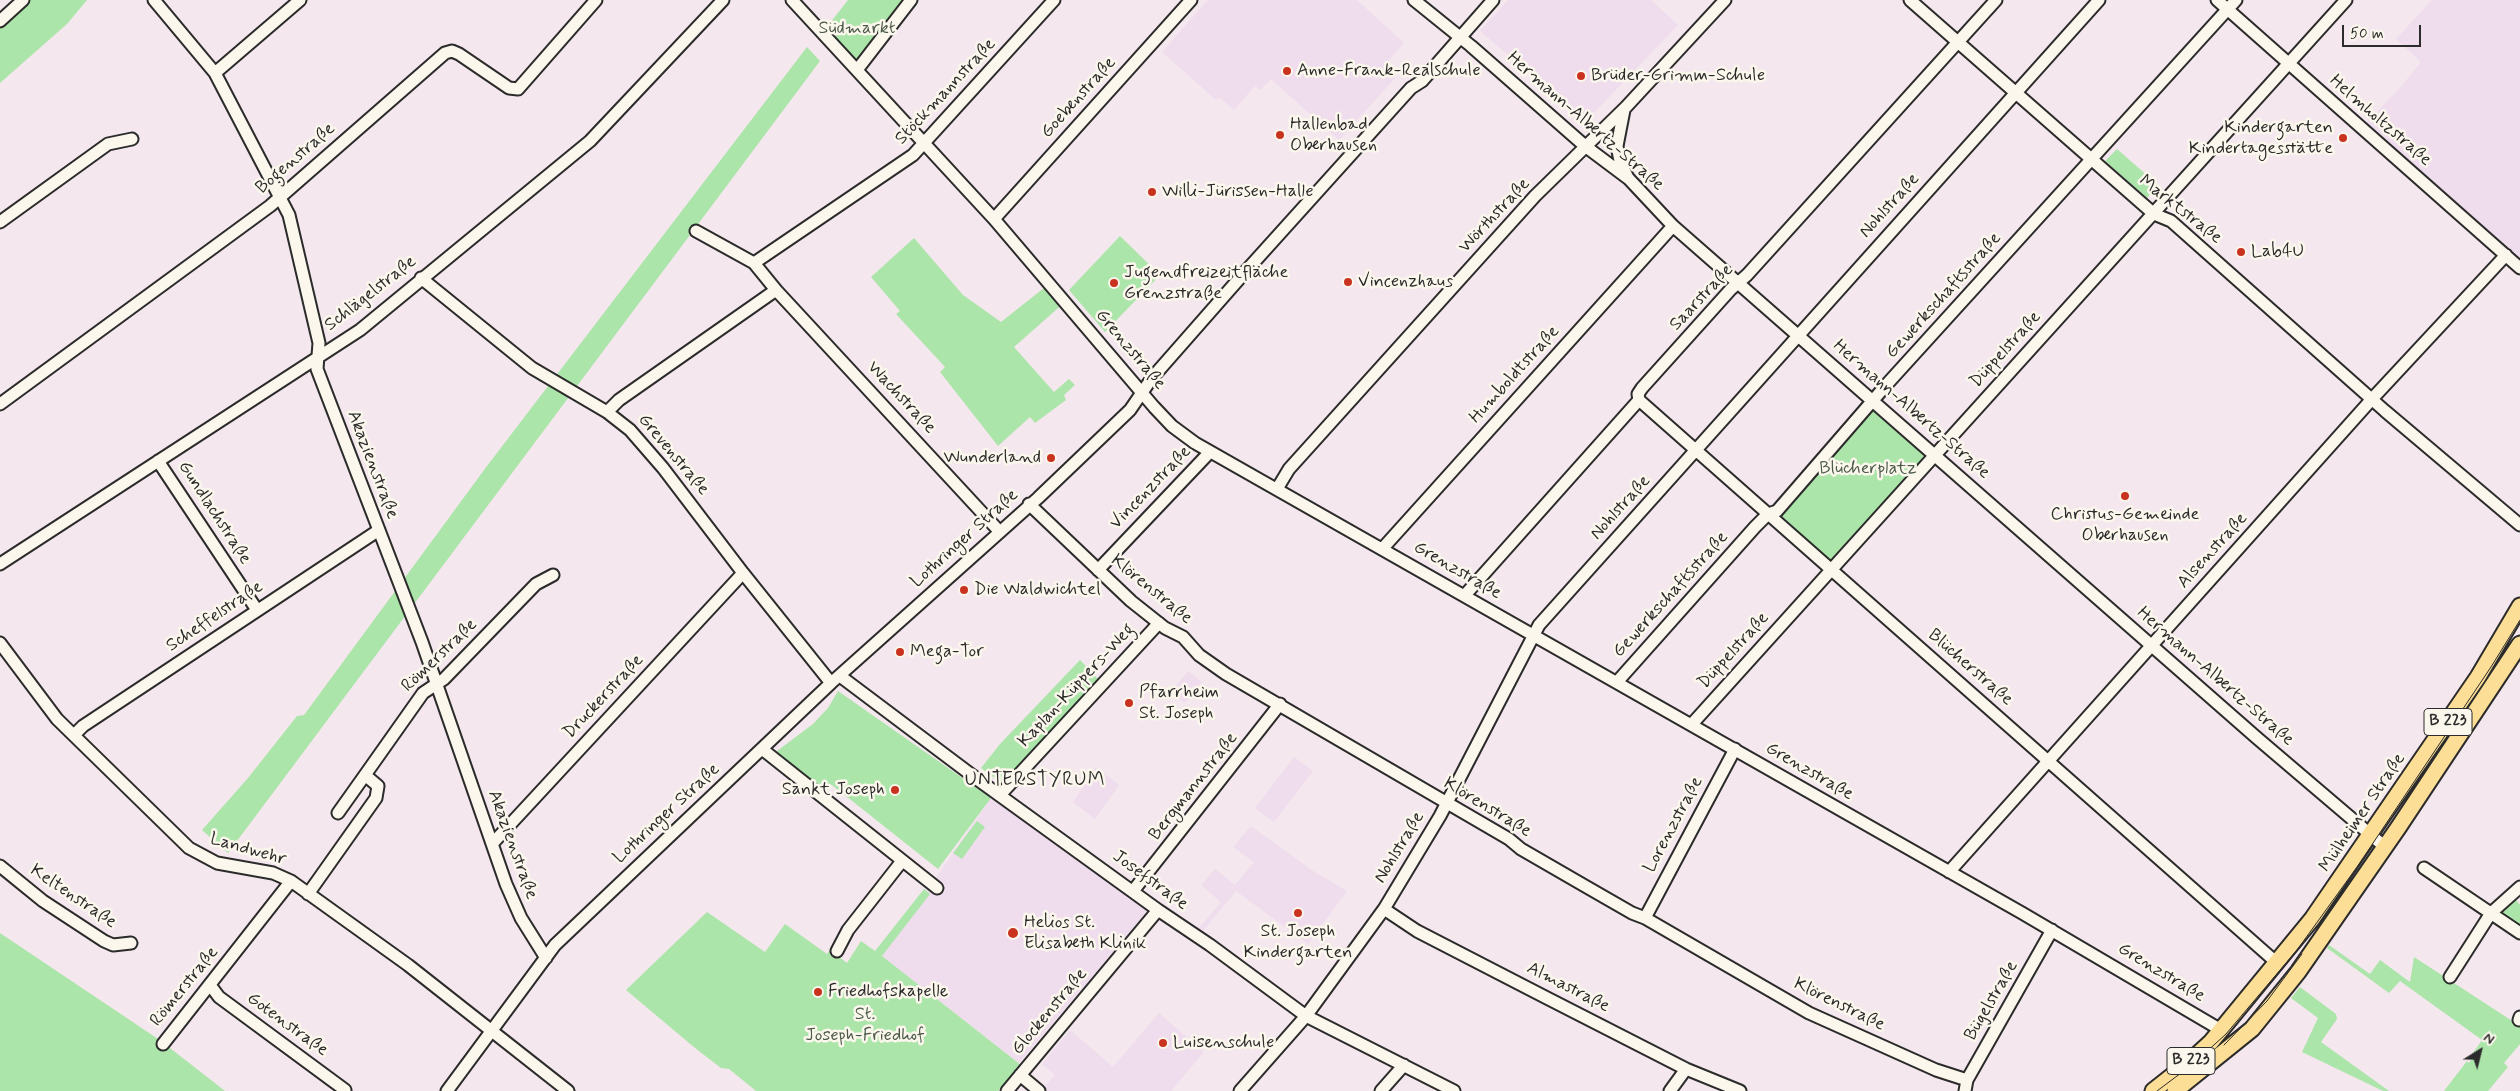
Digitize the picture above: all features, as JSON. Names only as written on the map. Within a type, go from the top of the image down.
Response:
[{"type":"main road","name":"Mülheimer Straße","points":[[2157,1090],[2200,1053],[2222,1030],[2272,957],[2312,919],[2478,677],[2520,606]]},
{"type":"main road","name":"Mülheimer Straße","points":[[2175,1091],[2252,1030],[2298,972],[2520,644]]},
{"type":"main road","name":"B 223","points":[[2222,1030],[2236,1044]]},
{"type":"street","points":[[0,21],[23,0]]},
{"type":"street","name":"Akazienstraße","points":[[154,0],[215,73],[277,188],[279,198],[292,222],[320,343],[317,369],[320,378],[410,609],[515,905],[546,958]]},
{"type":"street","points":[[215,73],[300,0]]},
{"type":"street","name":"Bogenstraße","points":[[0,404],[279,198],[445,53],[452,51],[459,54],[509,88],[518,89],[596,0]]},
{"type":"street","name":"Schlägelstraße","points":[[0,564],[360,330],[590,140],[723,0]]},
{"type":"street","points":[[857,70],[911,0]]},
{"type":"street","name":"Stöckmannstraße","points":[[754,263],[914,155],[1054,0]]},
{"type":"street","name":"Goebenstraße","points":[[994,220],[1191,0]]},
{"type":"street","name":"Hermann-Albertz-Straße","points":[[1414,0],[1585,146],[1629,179],[1673,226],[1936,454],[2296,772],[2385,846]]},
{"type":"street","name":"Lothringer Straße","points":[[447,1091],[546,958],[572,928],[835,679],[1124,416],[1152,378],[1246,271],[1493,0]]},
{"type":"street","name":"Wörthstraße","points":[[1277,489],[1289,469],[1535,196],[1626,106],[1725,0]]},
{"type":"street","name":"Marktstraße","points":[[1910,0],[2091,160],[2154,214],[2171,221],[2372,399],[2520,525]]},
{"type":"street","name":"Saarstraße","points":[[1465,595],[1639,400],[1638,394],[1642,388],[1738,283],[1748,275],[1996,0]]},
{"type":"street","name":"Nohlstraße","points":[[1240,1091],[1306,1016],[1384,909],[1446,804],[1544,620],[2099,0]]},
{"type":"street","name":"Helmholtzstraße","points":[[2217,0],[2520,268]]},
{"type":"street","name":"Gewerkschaftsstraße","points":[[1617,682],[1768,514],[1776,511],[1874,402],[1888,383],[2236,0]]},
{"type":"street","name":"Düppelstraße","points":[[1692,724],[2346,0]]},
{"type":"street","name":"Grenzstraße","points":[[797,2],[994,220],[1172,426],[1209,453],[1383,548],[1692,724],[2052,930],[2222,1030]]},
{"type":"street","name":"Wörthstraße","points":[[1626,106],[1621,117],[1616,146],[1620,161],[1629,179]]},
{"type":"street","points":[[0,222],[108,144],[132,139]]},
{"type":"street","name":"Humboldtstraße","points":[[1383,548],[1673,226]]},
{"type":"street","points":[[607,412],[619,400],[776,290],[754,263],[696,231]]},
{"type":"street","name":"Alsenstraße","points":[[1949,872],[2372,399],[2506,256]]},
{"type":"street","name":"Grevenstraße","points":[[421,278],[532,368],[621,421],[652,453],[742,573],[835,679]]},
{"type":"street","name":"Wachstraße","points":[[776,290],[999,531]]},
{"type":"street","name":"Blücherstraße","points":[[1639,400],[2272,957]]},
{"type":"street","name":"Vincenzstraße","points":[[1098,570],[1209,453]]},
{"type":"street","name":"Gundlachstraße","points":[[158,461],[257,610]]},
{"type":"street","name":"Klörenstraße","points":[[1029,504],[1098,570],[1159,623],[1183,637],[1213,665],[1608,900],[1645,918],[1818,1018],[1936,1070],[1947,1071],[1966,1086]]},
{"type":"street","name":"Scheffelstraße","points":[[74,735],[83,726],[379,530]]},
{"type":"street","name":"Druckerstraße","points":[[492,844],[742,573]]},
{"type":"street","name":"Römerstraße","points":[[338,813],[423,693],[444,679],[536,584],[553,575]]},
{"type":"street","name":"Kaplan-Küppers-Weg","points":[[1000,795],[1159,623]]},
{"type":"street","name":"Landwehr","points":[[0,642],[49,710],[179,839],[197,854],[222,864],[273,873],[291,881],[408,965],[568,1091]]},
{"type":"street","name":"Josefstraße","points":[[835,679],[1214,948],[1306,1016],[1454,1091]]},
{"type":"street","name":"Bergmannstraße","points":[[1133,891],[1280,704]]},
{"type":"street","points":[[762,749],[937,888]]},
{"type":"street","name":"Lorenzstraße","points":[[1645,918],[1735,749]]},
{"type":"street","points":[[308,894],[376,798],[378,786],[365,775]]},
{"type":"street","points":[[837,951],[848,930],[902,861]]},
{"type":"street","name":"Keltenstraße","points":[[0,866],[44,901],[104,941],[113,945],[131,943]]},
{"type":"street","points":[[2424,868],[2520,933]]},
{"type":"street","name":"Römerstraße","points":[[163,1044],[291,881]]},
{"type":"street","points":[[2450,976],[2491,913],[2520,887]]},
{"type":"street","name":"Almastraße","points":[[1384,909],[1418,931],[1686,1068],[1740,1091]]},
{"type":"street","name":"Glockenstraße","points":[[1007,1091],[1158,910]]},
{"type":"street","name":"Bügelstraße","points":[[1966,1086],[2052,930]]},
{"type":"street","name":"Gotenstraße","points":[[210,985],[219,996],[345,1090]]},
{"type":"street","points":[[1381,1091],[1404,1066]]},
{"type":"street","points":[[1670,1091],[1686,1068]]},
{"type":"street","points":[[1020,1075],[1039,1091]]},
{"type":"shaded area","name":"Anne-Frank-Realschule","points":[[1208,0],[1357,0],[1404,43],[1384,66],[1396,77],[1339,140],[1271,79],[1260,90],[1255,86],[1234,110],[1219,97],[1216,100],[1162,52]]},
{"type":"shaded area","name":"Brüder-Grimm-Schule","points":[[1508,0],[1651,0],[1678,25],[1586,121],[1480,31]]},
{"type":"shaded area","points":[[2432,0],[2520,0],[2520,260],[2366,123],[2400,88],[2421,62],[2396,39]]},
{"type":"shaded area","points":[[1188,671],[1202,682],[1185,703],[1171,692]]},
{"type":"shaded area","points":[[1294,757],[1313,771],[1274,822],[1255,808]]},
{"type":"shaded area","points":[[1096,767],[1119,785],[1095,819],[1073,802]]},
{"type":"shaded area","name":"Helios St. Elisabeth Klinik","points":[[991,798],[1149,909],[1019,1063],[882,956]]},
{"type":"shaded area","name":"St. Joseph Kindergarten","points":[[1251,826],[1313,871],[1347,891],[1308,944],[1236,891],[1198,937],[1194,934],[1221,902],[1201,885],[1215,869],[1235,885],[1254,862],[1233,847]]},
{"type":"shaded area","name":"Luisenschule","points":[[1159,1013],[1204,1052],[1171,1091],[1048,1091],[1044,1087],[1055,1075],[1042,1064],[1070,1030],[1113,1067]]},
{"type":"green space","points":[[23,0],[87,0],[67,24],[0,83],[0,21]]},
{"type":"green space","name":"Südmarkt","points":[[848,0],[911,0],[857,70],[823,32]]},
{"type":"green space","points":[[807,47],[820,61],[228,853],[202,830],[248,778],[297,716],[304,715],[487,466]]},
{"type":"green space","points":[[2117,149],[2158,185],[2147,198],[2105,161]]},
{"type":"green space","name":"Jugendfreizeitfläche Grenzstraße","points":[[1120,236],[1160,275],[1105,332],[1069,290]]},
{"type":"green space","points":[[914,238],[963,295],[1001,322],[1049,284],[1065,302],[1014,347],[1054,392],[1069,379],[1075,385],[1064,395],[1066,400],[1035,423],[1030,417],[998,446],[940,372],[945,367],[896,314],[900,311],[871,277]]},
{"type":"green space","name":"Blücherplatz","points":[[1874,402],[1935,454],[1831,569],[1768,514]]},
{"type":"green space","points":[[1080,660],[1100,681],[1003,784],[981,768],[1000,744]]},
{"type":"green space","points":[[838,691],[991,798],[938,869],[832,785],[824,794],[773,754],[813,724],[828,708]]},
{"type":"green space","points":[[977,821],[985,827],[962,859],[953,853]]},
{"type":"green space","name":"St. Joseph-Friedhof","points":[[924,889],[930,894],[882,956],[1021,1065],[998,1091],[756,1091],[729,1069],[721,1068],[695,1048],[626,990],[707,912],[765,952],[785,924],[827,954],[830,950],[847,963],[861,941],[875,951]]},
{"type":"green space","points":[[2514,897],[2520,905],[2520,928],[2499,912]]},
{"type":"green space","points":[[0,933],[161,1041],[225,1091],[0,1091]]},
{"type":"green space","points":[[2329,945],[2370,974],[2380,960],[2410,982],[2414,957],[2520,1026],[2520,1044],[2504,1063],[2508,1067],[2488,1091],[2444,1091],[2467,1061],[2469,1063],[2473,1057],[2471,1056],[2482,1040],[2400,981],[2389,993],[2327,948]]},
{"type":"green space","points":[[2300,987],[2336,1014],[2337,1019],[2321,1042],[2389,1091],[2383,1091],[2302,1052],[2318,1018],[2291,998]]},
{"type":"tram line","points":[[2157,1091],[2193,1064],[2226,1034],[2297,950],[2357,867],[2491,667],[2520,620]]},
{"type":"tram line","points":[[2224,1045],[2267,1001],[2302,954]]},
{"type":"place","name":"Anne-Frank-Realschule","points":[[1287,71]]},
{"type":"place","name":"Brüder-Grimm-Schule","points":[[1581,76]]},
{"type":"place","name":"Hallenbad Oberhausen","points":[[1280,135]]},
{"type":"place","name":"Kindergarten Kindertagesstätte","points":[[2343,138]]},
{"type":"place","name":"Willi-Jürissen-Halle","points":[[1152,192]]},
{"type":"place","name":"Lab4U","points":[[2241,252]]},
{"type":"place","name":"Vincenzhaus","points":[[1348,282]]},
{"type":"place","name":"Jugendfreizeitfläche Grenzstraße","points":[[1114,283]]},
{"type":"place","name":"Wunderland","points":[[1051,458]]},
{"type":"place","name":"Christus-Gemeinde Oberhausen","points":[[2125,496]]},
{"type":"place","name":"Die Waldwichtel","points":[[964,590]]},
{"type":"place","name":"Mega-Tor","points":[[900,652]]},
{"type":"place","name":"Pfarrheim St. Joseph","points":[[1129,703]]},
{"type":"place","name":"Sankt Joseph","points":[[895,790]]},
{"type":"place","name":"St. Joseph Kindergarten","points":[[1298,913]]},
{"type":"place","name":"Helios St. Elisabeth Klinik","points":[[1013,933]]},
{"type":"place","name":"Friedhofskapelle","points":[[818,992]]},
{"type":"place","name":"Luisenschule","points":[[1163,1043]]},
{"type":"district","name":"UNTERSTYRUM","points":[[1035,781]]}]
